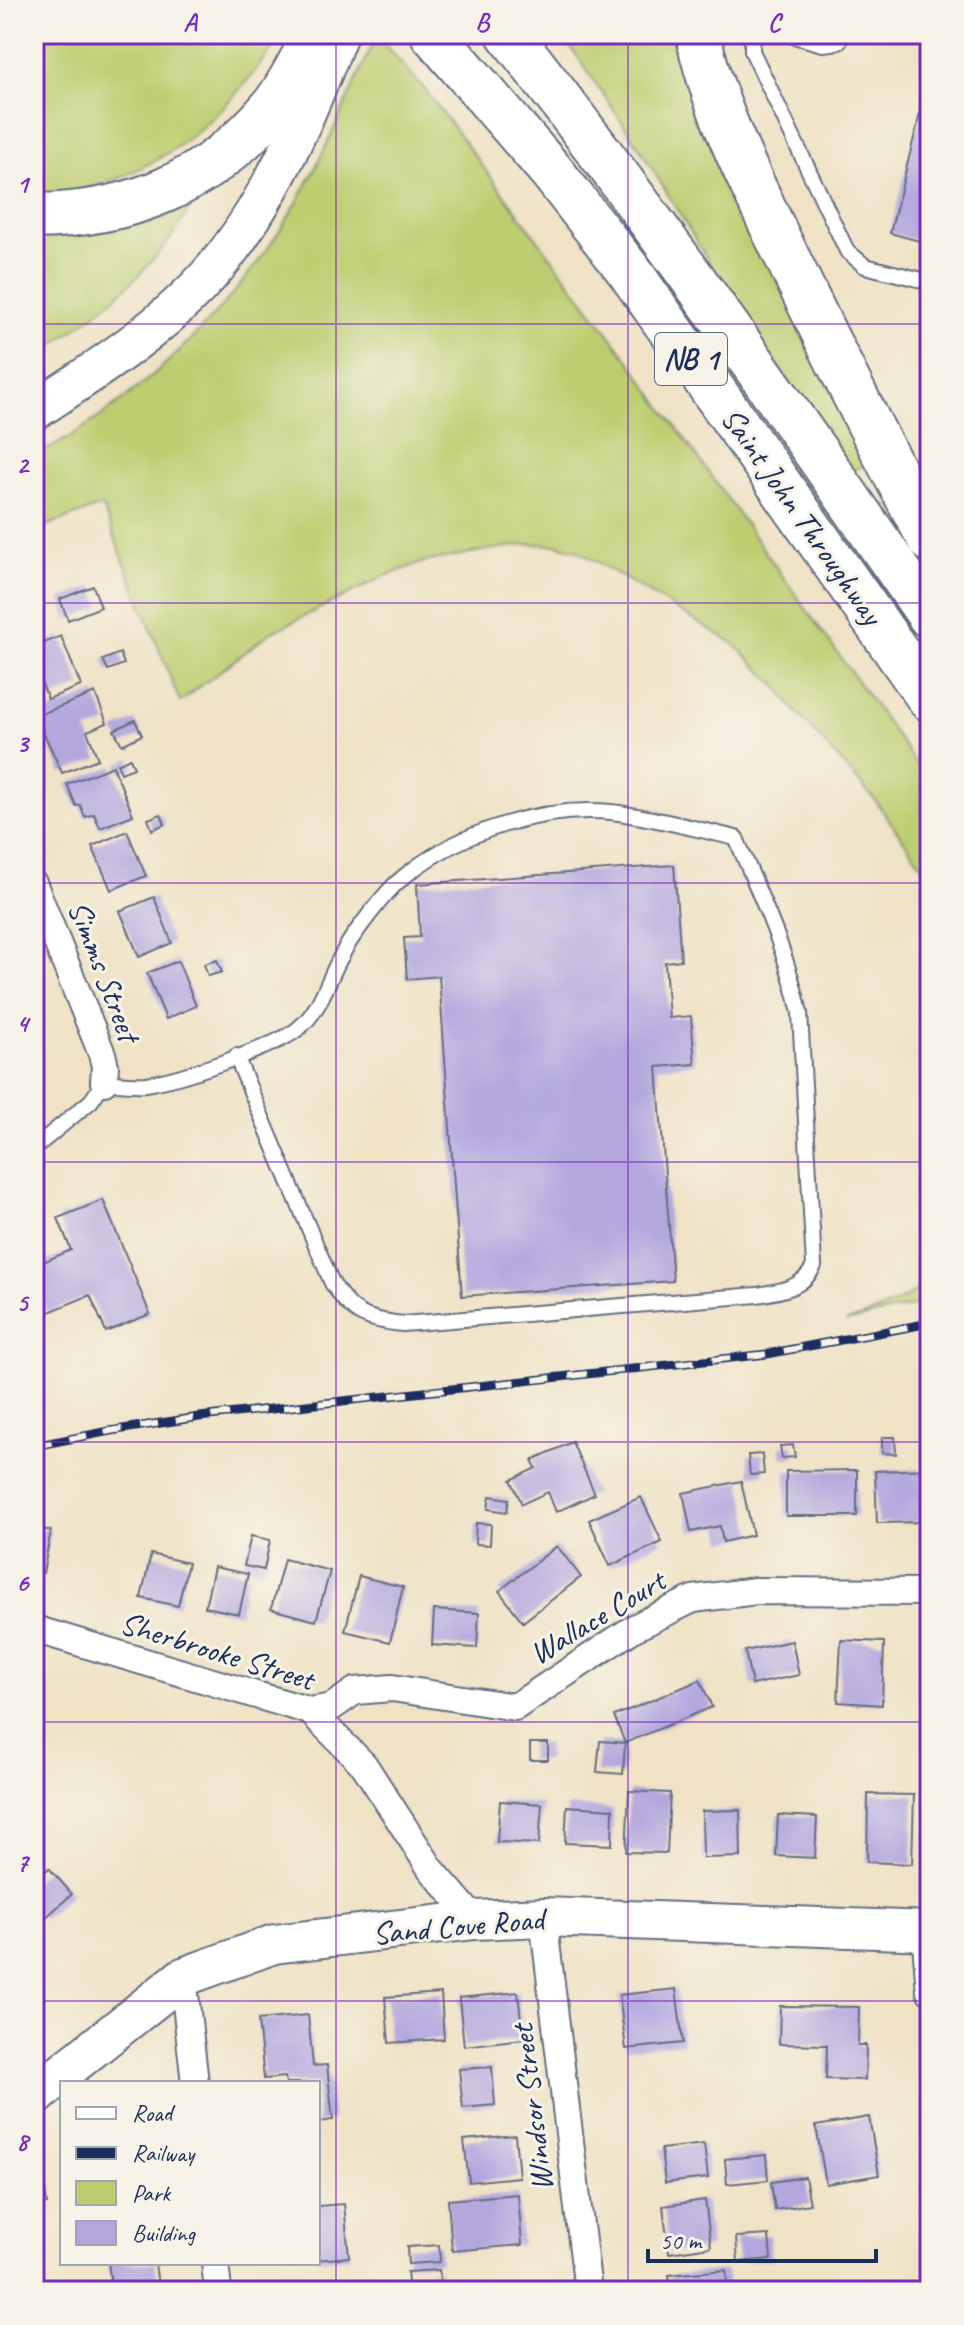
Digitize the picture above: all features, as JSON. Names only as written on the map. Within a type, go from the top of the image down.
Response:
[{"type":"highway","points":[[419,34],[490,101]]},
{"type":"highway","name":"Saint John Throughway","points":[[433,34],[552,172],[630,272],[930,699]]},
{"type":"highway","name":"Saint John Throughway","points":[[509,34],[660,233],[930,616]]},
{"type":"highway","points":[[698,34],[719,101],[753,185],[868,425],[930,539]]},
{"type":"highway","points":[[34,216],[103,211],[146,198],[187,180],[221,158],[246,136],[319,51]]},
{"type":"street","points":[[34,411],[103,366],[145,333],[191,293],[223,257],[267,193],[299,129],[319,51]]},
{"type":"street","name":"Simms Street","points":[[34,885],[102,1054],[104,1082]]},
{"type":"street","name":"Wallace Court","points":[[310,1711],[332,1707],[355,1691],[392,1688],[515,1707],[634,1628],[693,1599],[756,1591],[930,1592]]},
{"type":"street","name":"Sherbrooke Street","points":[[34,1629],[310,1711],[364,1765],[431,1869],[475,1920]]},
{"type":"street","name":"Sand Cove Road","points":[[34,2098],[183,1977],[274,1944],[475,1920],[543,1917],[928,1930]]},
{"type":"street","name":"Windsor Street","points":[[543,1917],[588,2291]]},
{"type":"street","points":[[928,1930],[930,1991]]},
{"type":"street","points":[[183,1977],[195,2081]]},
{"type":"street","points":[[215,2265],[218,2291]]},
{"type":"lane","points":[[757,34],[752,51],[847,251],[865,266],[930,282]]},
{"type":"lane","points":[[787,34],[823,44],[836,37]]},
{"type":"lane","points":[[34,1148],[91,1101],[104,1082],[133,1085],[162,1081],[283,1038],[300,1028],[318,1003],[342,954],[385,896],[404,876],[425,861],[480,834],[531,818],[608,812],[634,815],[736,838],[790,973],[800,1013],[814,1266],[801,1283],[757,1295],[403,1324],[362,1316],[349,1306],[332,1283],[236,1056]]},
{"type":"green space","points":[[34,34],[282,34],[224,107],[178,146],[153,162],[95,186],[65,194],[34,197]]},
{"type":"green space","points":[[562,34],[676,34],[692,85],[871,465],[848,470],[745,321],[639,147]]},
{"type":"green space","points":[[377,36],[426,91],[627,358],[930,783],[930,877],[874,799],[776,685],[734,644],[577,550],[557,545],[530,544],[424,562],[385,576],[270,633],[180,702],[102,506],[34,530],[34,457],[104,414],[138,388],[170,360],[229,298],[293,209]]},
{"type":"green space","points":[[196,198],[173,235],[124,290],[34,357],[34,236]]},
{"type":"green space","points":[[930,1280],[930,1302],[846,1322],[890,1306]]},
{"type":"building","points":[[922,106],[930,108],[930,244],[890,233]]},
{"type":"building","points":[[93,586],[101,607],[68,620],[60,599]]},
{"type":"building","points":[[61,636],[81,686],[48,699],[42,684],[34,687],[34,647]]},
{"type":"building","points":[[120,653],[124,664],[108,670],[103,660]]},
{"type":"building","points":[[95,693],[107,723],[87,731],[98,759],[62,773],[36,716]]},
{"type":"building","points":[[135,720],[142,735],[122,745],[114,730]]},
{"type":"building","points":[[130,758],[134,768],[121,773],[117,764]]},
{"type":"building","points":[[113,766],[133,815],[100,828],[94,814],[85,817],[80,805],[76,806],[67,784]]},
{"type":"building","points":[[161,814],[165,824],[152,830],[148,819]]},
{"type":"building","points":[[127,831],[146,876],[111,890],[92,846]]},
{"type":"building","points":[[674,865],[681,960],[665,962],[669,1018],[691,1016],[695,1064],[657,1067],[673,1281],[462,1296],[439,976],[407,979],[404,938],[420,937],[417,884]]},
{"type":"building","points":[[154,897],[172,943],[139,957],[120,911]]},
{"type":"building","points":[[217,960],[222,972],[208,976],[204,964]]},
{"type":"building","points":[[178,961],[196,1006],[166,1019],[147,973]]},
{"type":"building","points":[[103,1200],[150,1314],[106,1332],[90,1295],[47,1313],[34,1281],[34,1266],[71,1250],[58,1218]]},
{"type":"building","points":[[882,1437],[895,1437],[896,1454],[882,1453]]},
{"type":"building","points":[[572,1442],[595,1494],[556,1512],[548,1492],[522,1504],[511,1480],[536,1468],[532,1460]]},
{"type":"building","points":[[793,1445],[795,1457],[782,1458],[780,1446]]},
{"type":"building","points":[[762,1454],[764,1474],[750,1475],[748,1455]]},
{"type":"building","points":[[930,1469],[930,1522],[877,1523],[875,1471]]},
{"type":"building","points":[[857,1470],[857,1516],[786,1516],[786,1471]]},
{"type":"building","points":[[741,1481],[753,1535],[723,1542],[720,1526],[691,1532],[683,1493]]},
{"type":"building","points":[[490,1496],[509,1499],[507,1512],[488,1509]]},
{"type":"building","points":[[641,1497],[662,1542],[610,1566],[589,1520]]},
{"type":"building","points":[[476,1523],[491,1524],[490,1545],[475,1544]]},
{"type":"building","points":[[34,1527],[51,1531],[43,1573],[34,1571]]},
{"type":"building","points":[[251,1536],[270,1540],[264,1570],[244,1566]]},
{"type":"building","points":[[557,1546],[581,1577],[523,1622],[499,1591]]},
{"type":"building","points":[[151,1554],[188,1563],[178,1606],[141,1598]]},
{"type":"building","points":[[284,1559],[330,1571],[316,1621],[271,1609]]},
{"type":"building","points":[[214,1567],[248,1574],[239,1614],[205,1607]]},
{"type":"building","points":[[359,1576],[403,1587],[390,1642],[345,1631]]},
{"type":"building","points":[[434,1610],[479,1613],[477,1648],[432,1645]]},
{"type":"building","points":[[841,1640],[884,1642],[882,1705],[838,1702]]},
{"type":"building","points":[[792,1641],[799,1675],[752,1685],[745,1651]]},
{"type":"building","points":[[700,1680],[712,1707],[625,1743],[614,1716]]},
{"type":"building","points":[[600,1741],[625,1743],[623,1774],[597,1772]]},
{"type":"building","points":[[530,1743],[548,1743],[548,1760],[530,1760]]},
{"type":"building","points":[[629,1791],[670,1793],[667,1853],[626,1852]]},
{"type":"building","points":[[868,1794],[914,1795],[912,1864],[867,1862]]},
{"type":"building","points":[[500,1801],[542,1804],[539,1844],[497,1842]]},
{"type":"building","points":[[567,1806],[613,1809],[612,1845],[565,1843]]},
{"type":"building","points":[[740,1810],[741,1857],[703,1858],[702,1811]]},
{"type":"building","points":[[778,1815],[817,1817],[815,1858],[776,1856]]},
{"type":"building","points":[[49,1868],[72,1894],[44,1919],[34,1907],[34,1881]]},
{"type":"building","points":[[676,1989],[683,2043],[626,2049],[619,1995]]},
{"type":"building","points":[[518,1992],[523,2039],[464,2046],[459,1998]]},
{"type":"building","points":[[441,1993],[444,2039],[389,2043],[385,1997]]},
{"type":"building","points":[[780,2006],[859,2007],[858,2045],[866,2045],[865,2080],[826,2079],[827,2045],[779,2044]]},
{"type":"building","points":[[308,2015],[313,2066],[327,2065],[333,2120],[320,2122],[320,2081],[286,2081],[285,2077],[264,2079],[258,2020]]},
{"type":"building","points":[[492,2067],[495,2105],[463,2108],[459,2069]]},
{"type":"building","points":[[869,2117],[879,2175],[826,2184],[816,2126]]},
{"type":"building","points":[[515,2135],[519,2177],[469,2182],[464,2140]]},
{"type":"building","points":[[704,2144],[708,2178],[665,2183],[661,2149]]},
{"type":"building","points":[[766,2155],[768,2180],[727,2184],[725,2159]]},
{"type":"building","points":[[805,2177],[810,2204],[775,2210],[771,2182]]},
{"type":"building","points":[[45,2189],[47,2204],[34,2205],[34,2190]]},
{"type":"building","points":[[518,2194],[522,2245],[452,2251],[448,2200]]},
{"type":"building","points":[[705,2200],[711,2247],[669,2253],[663,2206]]},
{"type":"building","points":[[344,2204],[349,2257],[320,2260],[320,2206]]},
{"type":"building","points":[[769,2235],[771,2259],[738,2262],[736,2237]]},
{"type":"building","points":[[439,2245],[440,2262],[408,2264],[407,2247]]},
{"type":"building","points":[[108,2265],[155,2265],[158,2286],[112,2291]]},
{"type":"building","points":[[439,2270],[441,2291],[409,2291],[407,2272]]},
{"type":"building","points":[[726,2270],[728,2291],[670,2291],[669,2275]]},
{"type":"railway","points":[[34,1446],[199,1417],[767,1354],[930,1323]]}]
